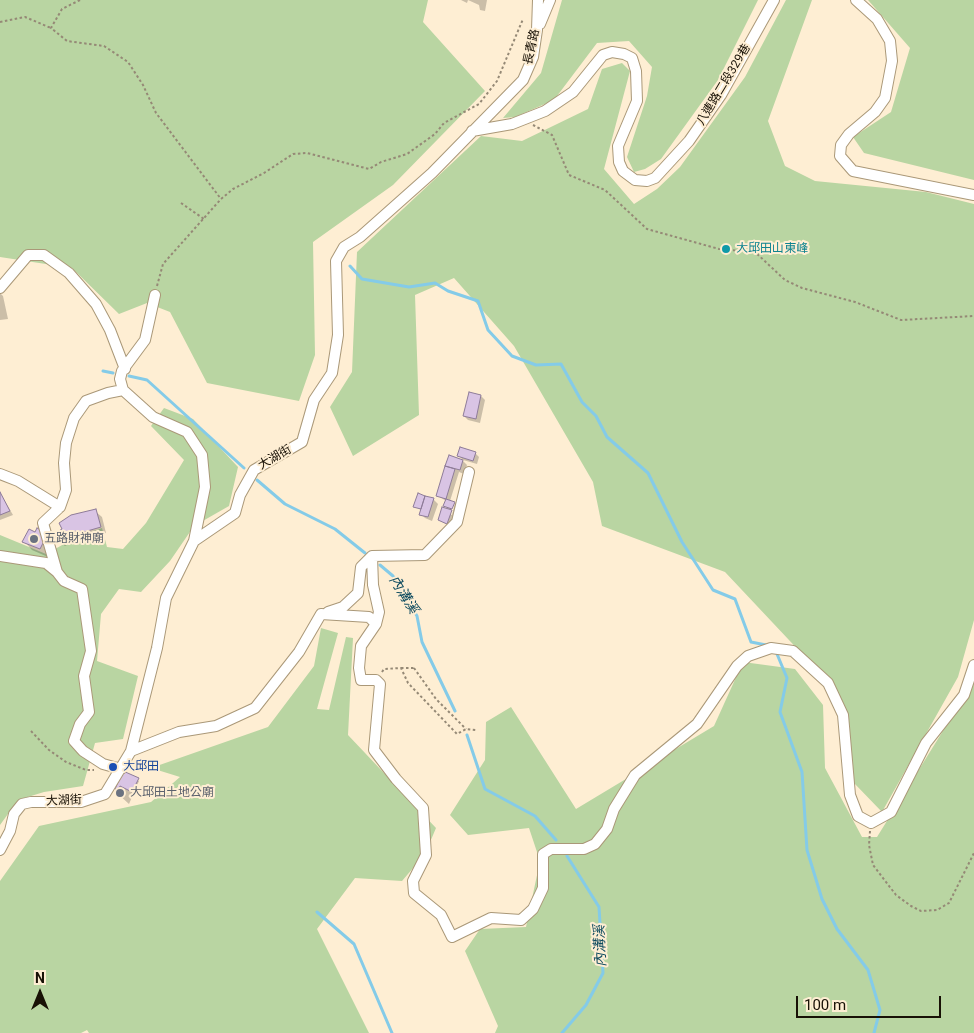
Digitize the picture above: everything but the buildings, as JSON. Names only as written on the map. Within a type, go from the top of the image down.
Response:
[{"type":"street","name":"長青路","points":[[472,131],[523,80],[532,57],[537,30],[538,0]]},
{"type":"street","points":[[537,30],[550,0]]},
{"type":"street","name":"八連路二段329巷","points":[[472,131],[522,120],[545,111],[573,92],[602,55],[612,52],[624,54],[632,58],[636,72],[637,102],[618,146],[619,162],[623,171],[635,180],[647,181],[655,178],[689,141],[721,95],[774,0]]},
{"type":"street","points":[[856,0],[877,19],[890,41],[892,61],[885,98],[875,112],[849,134],[841,145],[840,156],[853,171],[974,195]]},
{"type":"street","name":"大湖街","points":[[0,850],[10,831],[14,814],[22,804],[31,802],[80,802],[105,794],[131,751],[157,648],[166,598],[194,541],[236,513],[240,495],[254,470],[276,455],[302,442],[314,400],[332,373],[338,335],[336,261],[344,246],[360,237],[424,179],[472,131]]},
{"type":"street","points":[[0,288],[28,254],[44,255],[70,274],[96,304],[110,330],[125,369]]},
{"type":"street","points":[[155,295],[145,340],[120,379],[123,390],[153,417],[187,432],[202,455],[205,487],[194,541]]},
{"type":"street","points":[[57,572],[43,523],[60,507],[66,490],[64,463],[66,443],[74,418],[86,401],[123,390]]},
{"type":"street","points":[[131,751],[180,732],[216,726],[255,708],[299,652],[321,614],[342,607],[358,593],[361,567],[372,556],[425,555],[457,522],[469,472]]},
{"type":"street","points":[[0,474],[18,481],[60,507]]},
{"type":"street","points":[[0,556],[46,563],[64,581],[82,589],[90,637],[89,664],[84,676],[89,712],[80,724],[74,740],[83,751],[103,764],[121,769]]},
{"type":"street","points":[[372,556],[372,584],[378,612],[376,624],[361,646],[359,668],[361,680],[376,680],[380,684],[374,750],[396,779],[423,808],[426,855],[412,881],[414,893],[441,915],[452,937],[492,918],[521,920],[533,909],[543,888],[543,854],[551,849],[584,849],[595,844],[607,829],[614,809],[635,776],[697,724],[737,666],[748,656],[771,648],[793,651],[828,683],[843,716],[850,795],[858,816],[871,823],[891,812],[926,743],[964,695],[974,665]]},
{"type":"street","points":[[321,614],[369,617],[376,624]]},
{"type":"path","points":[[51,28],[62,9],[80,0]]},
{"type":"path","points":[[0,22],[25,16],[51,28],[67,41],[104,46],[128,62],[143,85],[156,113],[220,199]]},
{"type":"path","points":[[155,295],[163,264],[220,199],[233,189],[264,173],[293,154],[308,153],[369,170],[381,162],[407,154],[435,134],[444,123],[479,104],[497,81],[523,19]]},
{"type":"path","points":[[522,120],[552,135],[569,175],[605,190],[647,229],[718,249],[755,252],[785,280],[802,288],[855,302],[901,320],[974,316]]},
{"type":"path","points":[[181,202],[204,219]]},
{"type":"path","points":[[402,668],[408,683],[456,734],[466,729],[476,730]]},
{"type":"path","points":[[376,680],[384,669],[414,668],[436,699],[466,729]]},
{"type":"path","points":[[31,731],[49,750],[66,762],[86,770],[94,770]]},
{"type":"path","points":[[871,823],[869,845],[873,865],[896,895],[921,911],[937,910],[949,903],[974,853]]},
{"type":"green space","points":[[0,0],[428,0],[423,22],[485,91],[393,185],[313,242],[315,355],[299,401],[207,383],[170,312],[147,303],[119,314],[72,268],[0,257]]},
{"type":"green space","points":[[562,0],[758,0],[718,80],[661,159],[645,169],[634,172],[627,157],[647,96],[652,67],[629,41],[597,43],[554,100],[515,117],[503,118],[541,73]]},
{"type":"green space","points":[[786,0],[812,0],[768,121],[785,166],[815,181],[926,192],[974,204],[974,620],[958,677],[882,812],[854,783],[836,690],[725,572],[602,526],[593,482],[514,346],[454,278],[415,295],[419,415],[353,456],[330,407],[352,372],[357,252],[481,136],[522,141],[588,109],[602,69],[622,63],[630,71],[604,169],[634,204],[657,189],[680,167],[745,77]]},
{"type":"green space","points":[[868,0],[974,0],[974,180],[864,153],[853,137],[891,112],[910,48]]},
{"type":"green space","points":[[164,408],[193,419],[238,467],[229,506],[194,526],[170,561],[141,592],[119,589],[101,614],[97,661],[138,676],[123,739],[95,743],[83,786],[44,792],[18,800],[0,825],[0,535],[46,554],[73,539],[102,528],[107,547],[123,549],[146,523],[184,460],[151,426]]},
{"type":"green space","points":[[321,628],[338,633],[317,709],[329,710],[346,637],[353,638],[348,735],[436,828],[425,854],[402,881],[355,878],[317,929],[369,1033],[89,1033],[87,1030],[81,1033],[0,1033],[0,881],[39,826],[151,802],[180,777],[151,768],[268,727],[314,666]]},
{"type":"green space","points":[[743,662],[795,669],[823,705],[825,768],[862,837],[877,837],[974,681],[974,1033],[495,1033],[498,1026],[465,951],[480,929],[526,927],[540,861],[529,828],[468,835],[450,815],[485,760],[486,722],[511,707],[576,809],[714,726]]},
{"type":"waterway","points":[[350,266],[362,279],[409,287],[435,283],[448,291],[478,301],[488,330],[512,356],[536,365],[561,364],[582,402],[596,416],[607,437],[648,473],[682,542],[713,590],[735,599],[751,642],[766,645]]},
{"type":"waterway","name":"內溝溪","points":[[103,371],[113,373]]},
{"type":"waterway","name":"內溝溪","points":[[129,376],[147,380],[244,468]]},
{"type":"waterway","name":"內溝溪","points":[[257,480],[285,504],[335,529],[365,553]]},
{"type":"waterway","name":"內溝溪","points":[[380,565],[393,576],[417,616],[422,642],[455,711]]},
{"type":"waterway","points":[[777,654],[787,678],[780,712],[802,772],[807,850],[822,899],[837,929],[868,970],[880,1010],[874,1033]]},
{"type":"waterway","name":"內溝溪","points":[[467,735],[485,789],[535,816],[556,840]]},
{"type":"waterway","name":"內溝溪","points":[[562,1033],[586,1005],[603,973],[599,907],[567,856]]},
{"type":"waterway","points":[[317,912],[354,944],[392,1033]]},
{"type":"place","name":"大邱田山東峰","points":[[726,249]]},
{"type":"place","name":"五路財神廟","points":[[34,539]]},
{"type":"place","name":"大邱田","points":[[113,767]]},
{"type":"place","name":"大邱田土地公廟","points":[[120,793]]}]
